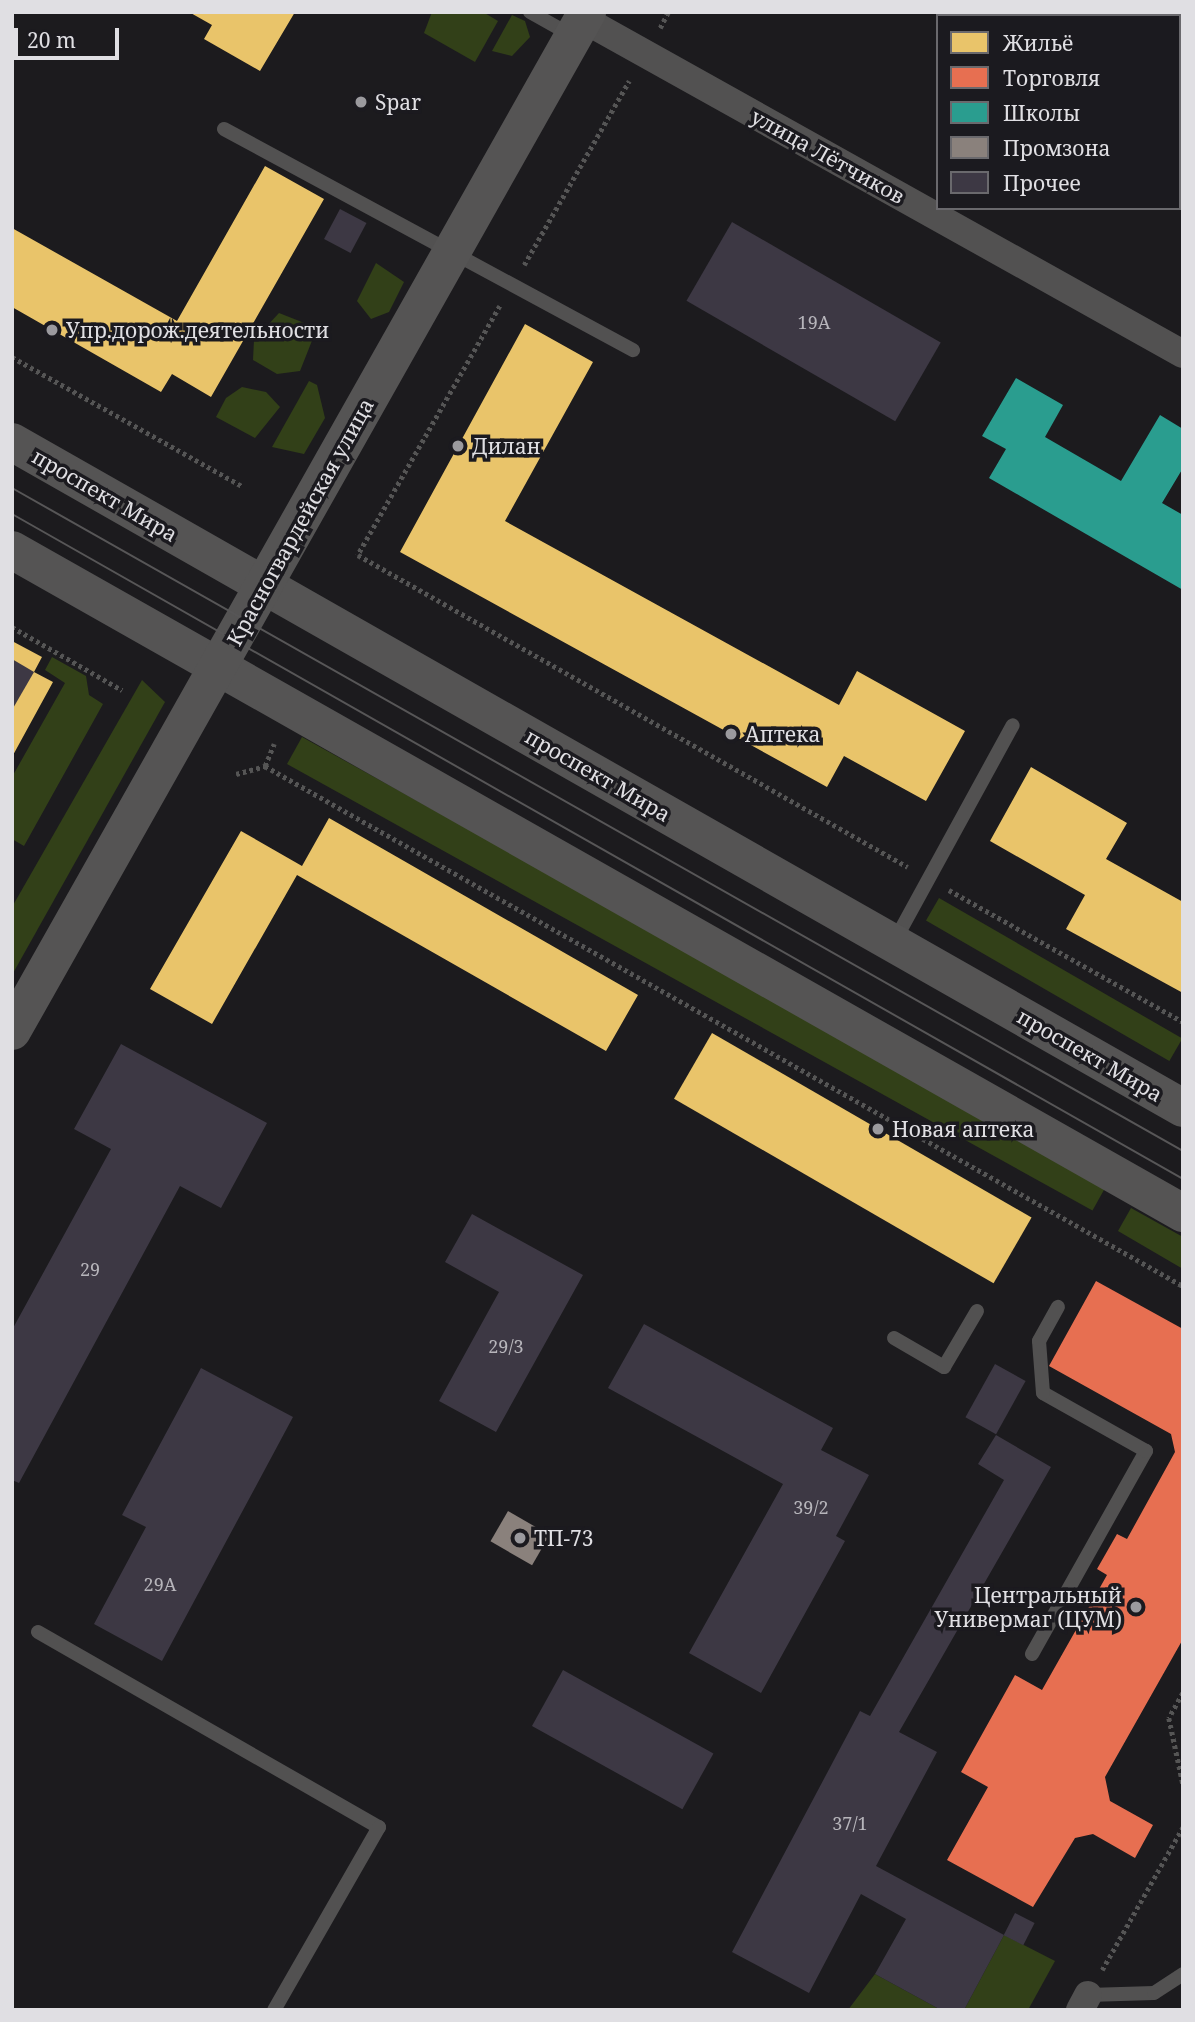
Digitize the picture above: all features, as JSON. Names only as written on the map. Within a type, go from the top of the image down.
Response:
[{"type":"main road","name":"Красногвардейская улица","points":[[12,1031],[581,23]]},
{"type":"main road","name":"проспект Мира","points":[[12,442],[1183,1108]]},
{"type":"main road","points":[[12,550],[1183,1213]]},
{"type":"street","name":"улица Лётчиков","points":[[581,23],[1183,354]]},
{"type":"lane","points":[[530,12],[581,23]]},
{"type":"lane","points":[[224,130],[633,350]]},
{"type":"lane","points":[[894,943],[1013,726]]},
{"type":"lane","points":[[1032,1654],[1146,1451],[1043,1393],[1039,1340],[1058,1307]]},
{"type":"lane","points":[[894,1338],[944,1367],[977,1311]]},
{"type":"lane","points":[[38,1632],[379,1827],[274,2010]]},
{"type":"lane","points":[[1084,2003],[1154,1993],[1183,1974]]},
{"type":"path","points":[[12,357],[242,486]]},
{"type":"path","points":[[358,555],[1183,1022]]},
{"type":"path","points":[[12,627],[122,690]]},
{"type":"path","points":[[236,774],[265,766],[277,746],[267,740]]},
{"type":"path","points":[[265,766],[1183,1286]]},
{"type":"path","points":[[1183,1693],[1169,1718],[1183,1784]]},
{"type":"path","points":[[1084,2003],[1183,1826]]},
{"type":"green space","points":[[432,12],[483,12],[498,21],[475,62],[424,33]]},
{"type":"green space","points":[[512,15],[525,21],[530,37],[512,56],[492,51]]},
{"type":"green space","points":[[376,263],[404,282],[389,312],[371,319],[357,301]]},
{"type":"green space","points":[[279,313],[317,328],[300,371],[277,374],[253,360],[254,340]]},
{"type":"green space","points":[[309,381],[317,385],[325,418],[304,454],[272,447]]},
{"type":"green space","points":[[242,387],[266,392],[280,407],[255,438],[216,417],[226,398]]},
{"type":"green space","points":[[52,657],[86,676],[89,695],[103,704],[24,846],[12,839],[12,777],[65,683],[45,670]]},
{"type":"green space","points":[[142,680],[165,702],[12,975],[12,907]]},
{"type":"green space","points":[[302,737],[1108,1184],[1092,1211],[287,764]]},
{"type":"green space","points":[[939,898],[1182,1038],[1169,1061],[926,921]]},
{"type":"green space","points":[[1131,1208],[1183,1237],[1183,1269],[1118,1231]]},
{"type":"green space","points":[[1004,1935],[1055,1961],[1028,2010],[964,2010]]},
{"type":"green space","points":[[875,1974],[941,2010],[848,2010]]},
{"type":"building: Жильё","points":[[189,12],[295,12],[260,71],[204,39],[212,25]]},
{"type":"building: Жильё","points":[[265,166],[324,199],[211,397],[172,374],[161,392],[12,307],[12,228],[177,321]]},
{"type":"building: Жильё","points":[[525,324],[593,362],[505,521],[839,705],[857,671],[965,731],[926,801],[844,756],[827,787],[400,552]]},
{"type":"building: Жильё","points":[[12,641],[42,657],[34,672],[53,682],[12,757]]},
{"type":"building: Жильё","points":[[1031,767],[1127,823],[1106,859],[1183,902],[1183,993],[1066,929],[1085,895],[990,841]]},
{"type":"building: Жильё","points":[[329,818],[638,995],[606,1051],[297,875],[212,1024],[150,989],[241,831],[302,866]]},
{"type":"building: Жильё","points":[[712,1033],[1032,1218],[994,1283],[674,1099]]},
{"type":"building: Торговля","name":"Центральный Универмаг (ЦУМ)","points":[[1096,1281],[1183,1329],[1183,1639],[1105,1777],[1110,1801],[1153,1825],[1135,1858],[1093,1834],[1075,1838],[1033,1907],[947,1860],[988,1787],[961,1772],[1015,1675],[1042,1690],[1107,1575],[1097,1569],[1117,1534],[1127,1539],[1175,1452],[1171,1434],[1049,1366]]},
{"type":"building: Школы","points":[[1016,378],[1063,405],[1045,437],[1121,481],[1160,415],[1183,429],[1183,468],[1162,503],[1183,515],[1183,590],[989,478],[1006,449],[982,436]]},
{"type":"building: Промзона","name":"ТП-73","points":[[508,1511],[550,1535],[532,1565],[490,1541]]},
{"type":"building: Прочее","points":[[340,209],[366,223],[351,253],[324,239]]},
{"type":"building: Прочее","points":[[732,222],[941,342],[895,421],[686,301]]},
{"type":"building: Прочее","points":[[12,659],[34,672],[12,710]]},
{"type":"building: Прочее","points":[[121,1044],[267,1123],[221,1208],[180,1186],[19,1483],[12,1480],[12,1330],[111,1149],[74,1129]]},
{"type":"building: Прочее","points":[[472,1214],[583,1275],[496,1432],[439,1401],[499,1292],[445,1262]]},
{"type":"building: Прочее","points":[[644,1324],[833,1428],[821,1450],[869,1475],[836,1536],[845,1541],[761,1693],[689,1653],[783,1484],[608,1388]]},
{"type":"building: Прочее","points":[[995,1364],[1026,1381],[996,1434],[965,1417]]},
{"type":"building: Прочее","points":[[201,1368],[293,1417],[162,1661],[94,1624],[146,1527],[122,1515]]},
{"type":"building: Прочее","points":[[996,1435],[1051,1467],[899,1732],[937,1752],[876,1866],[1004,1935],[964,2010],[941,2010],[875,1974],[906,1919],[861,1894],[809,1993],[732,1952],[860,1711],[870,1716],[1004,1480],[978,1464]]},
{"type":"building: Прочее","points":[[563,1670],[713,1753],[682,1809],[532,1726]]},
{"type":"building: Прочее","points":[[1015,1913],[1035,1923],[1023,1945],[1004,1935]]},
{"type":"tram line","points":[[12,488],[1183,1151]]},
{"type":"tram line","points":[[12,514],[1183,1179]]},
{"type":"place","name":"Spar","points":[[361,102]]},
{"type":"place","name":"Упр.дорож.деятельности","points":[[52,330]]},
{"type":"place","name":"Дилан","points":[[458,446]]},
{"type":"place","name":"Аптека","points":[[731,734]]},
{"type":"place","name":"Новая аптека","points":[[878,1129]]},
{"type":"place","name":"ТП-73","points":[[520,1538]]},
{"type":"place","name":"Центральный Универмаг (ЦУМ)","points":[[1136,1607]]}]
